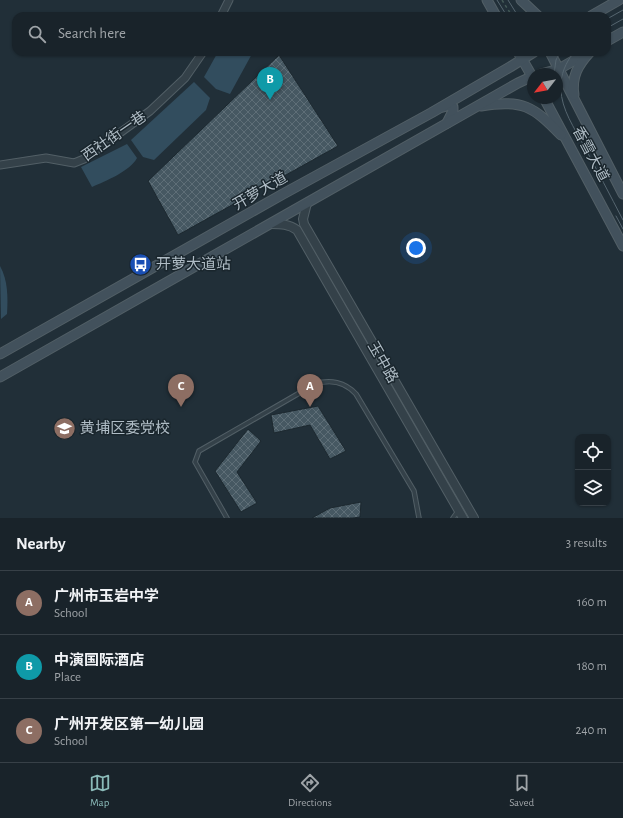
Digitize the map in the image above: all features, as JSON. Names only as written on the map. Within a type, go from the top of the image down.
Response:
[{"type":"main road","points":[[487,0],[494,12]]},
{"type":"main road","points":[[520,0],[527,12]]},
{"type":"main road","points":[[520,0],[534,12]]},
{"type":"main road","points":[[598,12],[619,0]]},
{"type":"main road","points":[[611,39],[623,32]]},
{"type":"main road","points":[[520,56],[529,68]]},
{"type":"main road","name":"开萝大道","points":[[0,351],[440,107],[520,56]]},
{"type":"main road","name":"香雪大道","points":[[552,56],[558,68]]},
{"type":"main road","points":[[561,68],[582,56]]},
{"type":"main road","points":[[575,101],[573,89],[574,77],[578,67],[586,56]]},
{"type":"main road","name":"香雪大道","points":[[563,77],[623,194]]},
{"type":"main road","points":[[0,377],[272,224],[447,123],[527,79]]},
{"type":"main road","points":[[474,108],[497,104],[528,107],[548,121],[568,142]]},
{"type":"main road","name":"香雪大道","points":[[547,104],[623,246]]},
{"type":"main road","points":[[440,107],[449,105],[453,107],[453,111],[447,123]]},
{"type":"street","points":[[223,12],[229,0]]},
{"type":"street","name":"西社街一巷","points":[[0,165],[46,158],[74,163],[84,159],[150,111],[185,78],[200,56]]},
{"type":"street","name":"玉中路","points":[[307,203],[303,219],[304,224],[474,518]]},
{"type":"street","name":"玉中路","points":[[272,224],[290,226],[297,230],[463,518]]},
{"type":"lane","points":[[227,518],[195,462],[199,451],[315,384],[325,381],[350,387],[356,394],[414,491],[419,518]]},
{"type":"lane","points":[[453,518],[459,510]]},
{"type":"path","points":[[502,0],[510,12]]},
{"type":"water","points":[[216,56],[251,56],[230,94],[216,89],[204,77]]},
{"type":"water","points":[[194,82],[210,98],[206,110],[154,160],[143,157],[131,140]]},
{"type":"water","points":[[127,144],[137,158],[134,163],[117,175],[92,187],[81,167]]},
{"type":"water","points":[[0,266],[5,277],[7,289],[7,314],[1,319]]},
{"type":"building","points":[[278,56],[280,56],[338,146],[178,235],[148,181]]},
{"type":"building","points":[[318,406],[346,451],[330,459],[310,425],[274,433],[271,415]]},
{"type":"building","points":[[248,429],[261,441],[237,472],[257,503],[241,512],[215,471]]},
{"type":"building","points":[[361,502],[360,517],[312,518],[330,508]]},
{"type":"tram line","points":[[497,0],[504,12]]},
{"type":"tram line","points":[[508,0],[516,12]]},
{"type":"tram line","points":[[611,17],[623,10]]},
{"type":"tram line","points":[[611,26],[623,19]]},
{"type":"tram line","points":[[555,68],[558,56]]},
{"type":"tram line","points":[[571,56],[566,64],[561,79],[563,104],[573,126],[623,220]]},
{"type":"tram line","points":[[616,216],[623,229]]},
{"type":"place","name":"中演国际酒店","points":[[270,100]]},
{"type":"place","name":"开萝大道站","points":[[141,264]]},
{"type":"place","name":"广州开发区第一幼儿园","points":[[181,407]]},
{"type":"place","name":"广州市玉岩中学","points":[[310,407]]},
{"type":"place","name":"黄埔区委党校","points":[[64,428]]}]
